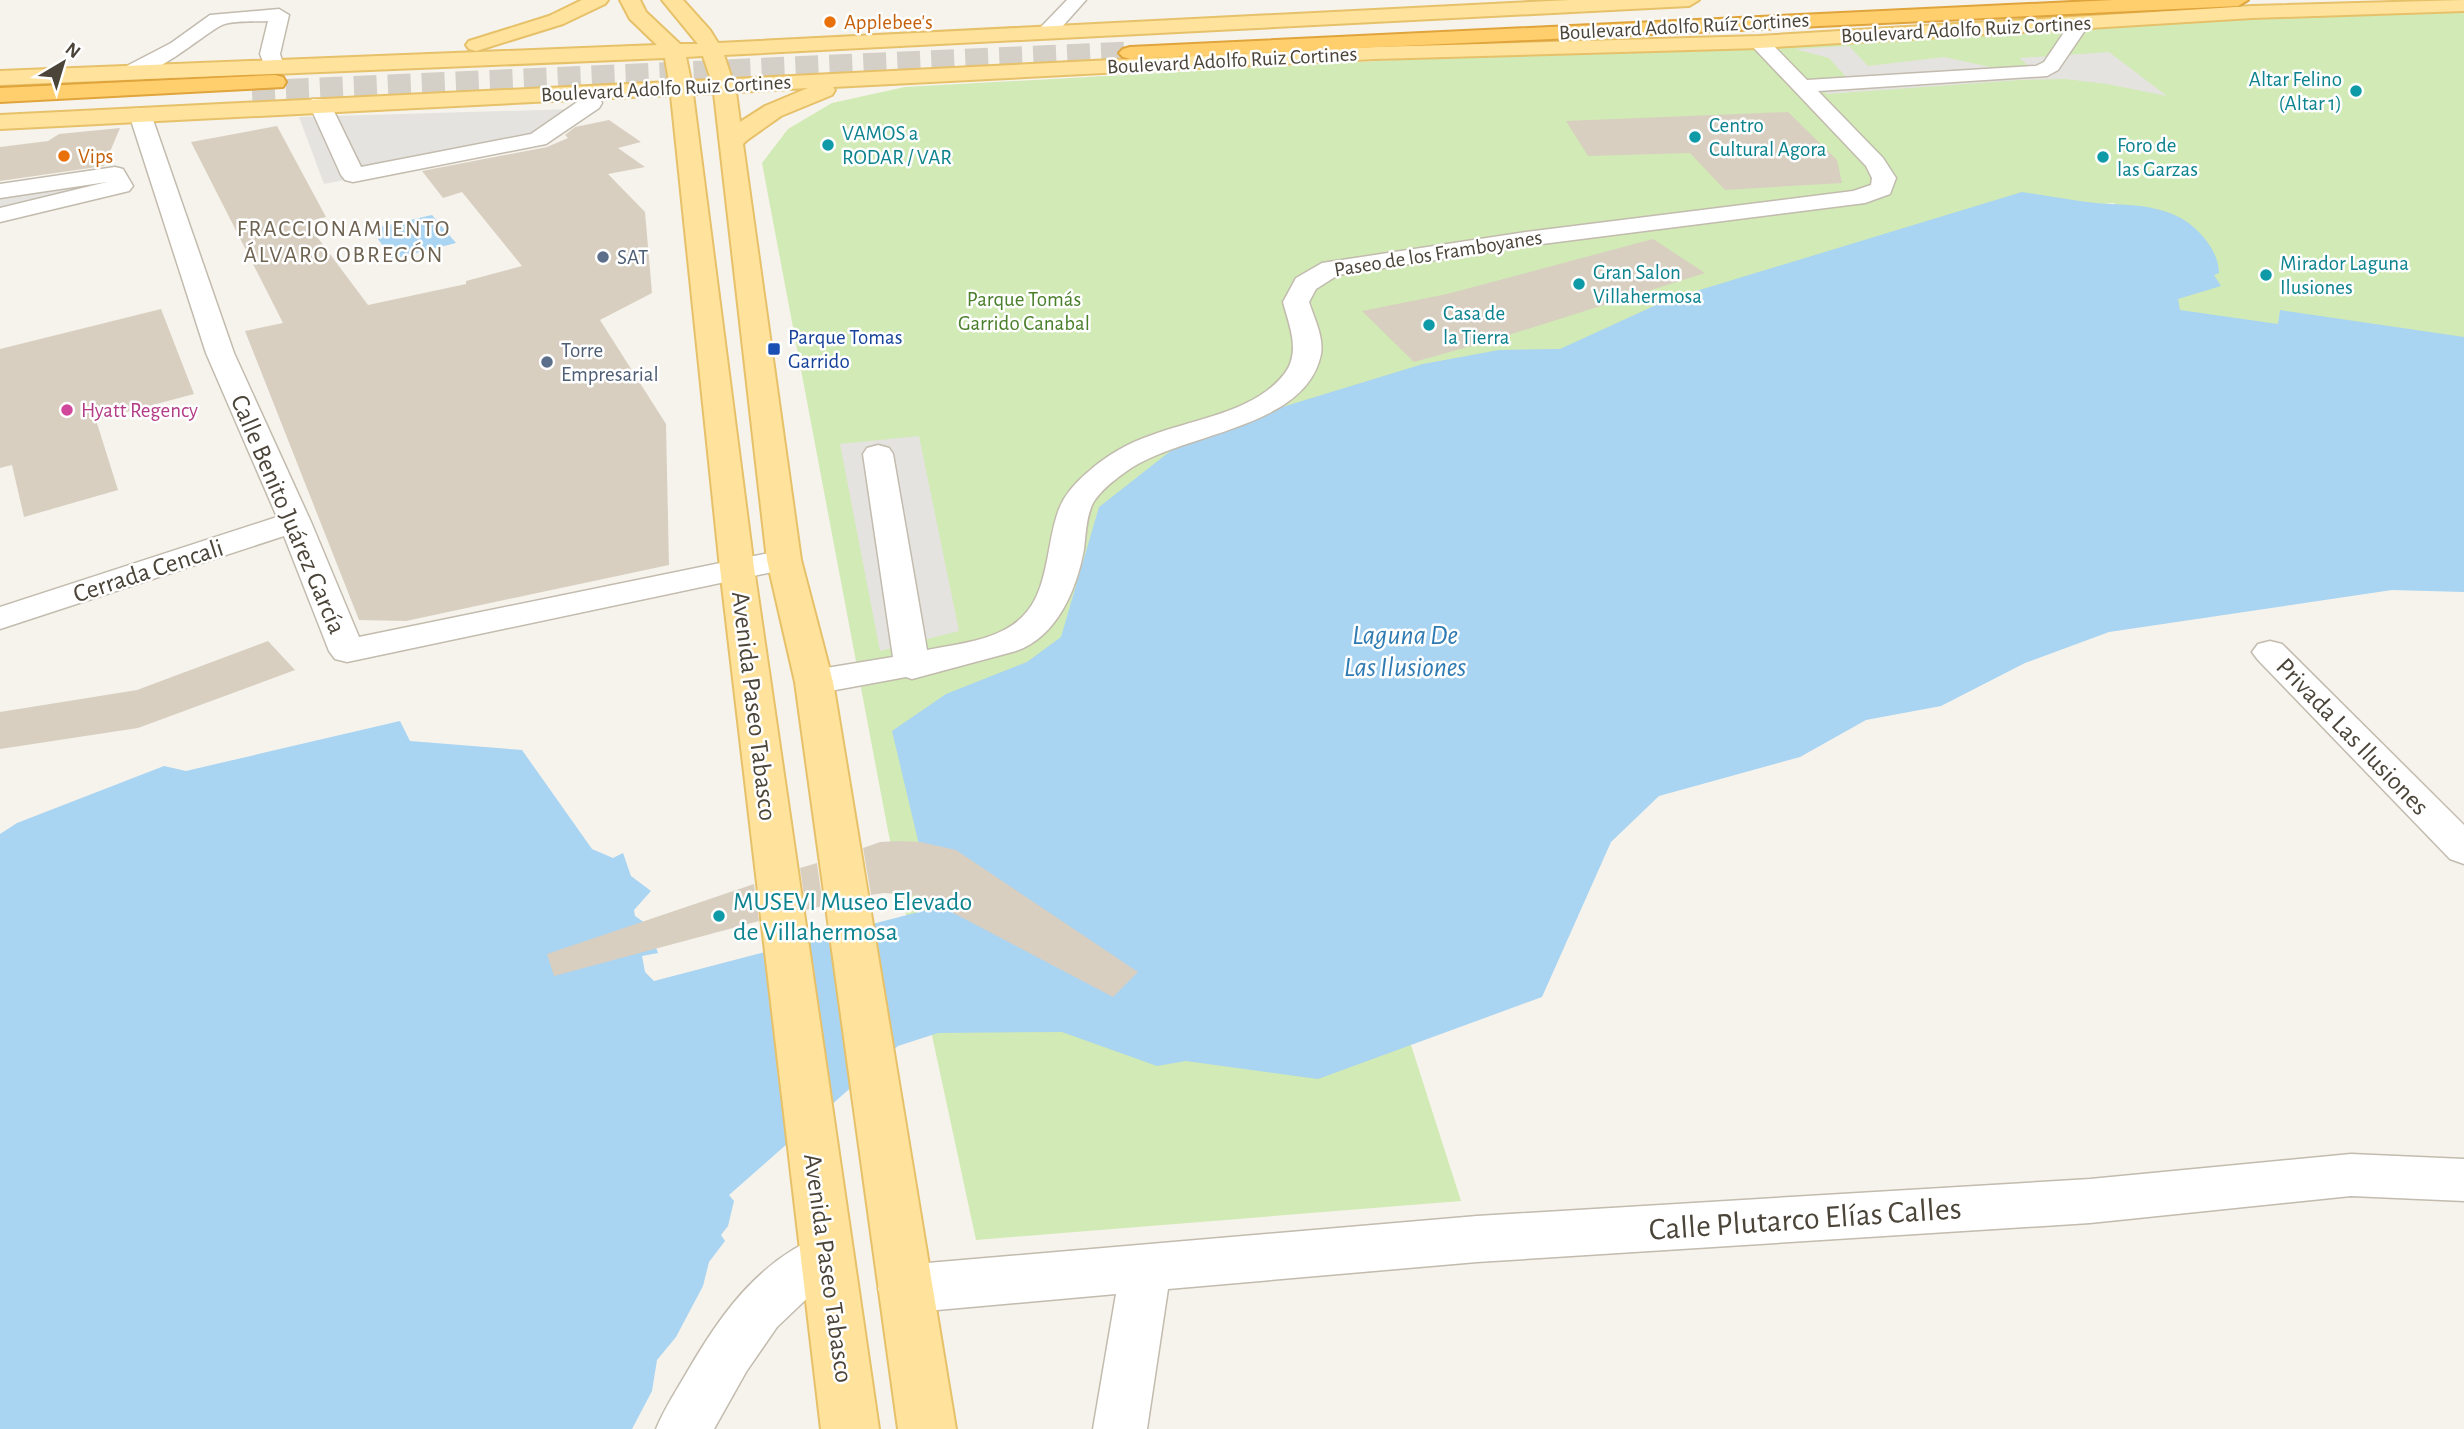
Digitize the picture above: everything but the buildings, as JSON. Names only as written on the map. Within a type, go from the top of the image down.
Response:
[{"type":"highway","name":"Boulevard Adolfo Ruíz Cortines","points":[[2045,0],[1506,24],[1129,47],[2024,10],[2245,6]]},
{"type":"highway","points":[[1506,24],[1678,1]]},
{"type":"highway","points":[[0,95],[274,74]]},
{"type":"highway","points":[[0,104],[252,92]]},
{"type":"main road","points":[[397,62],[518,32],[556,20],[598,0]]},
{"type":"main road","points":[[630,0],[637,15],[675,51]]},
{"type":"main road","name":"Boulevard Adolfo Ruiz Cortines","points":[[0,79],[128,73],[274,74],[397,62],[675,51],[1689,0]]},
{"type":"main road","points":[[678,3],[730,27],[802,43]]},
{"type":"main road","name":"Avenida Paseo Tabasco","points":[[678,3],[711,48],[724,86],[784,560],[814,682],[927,1429]]},
{"type":"main road","name":"Boulevard Adolfo Ruiz Cortines","points":[[0,122],[1375,53],[1759,41],[2080,23],[2245,6],[2464,5]]},
{"type":"main road","name":"Avenida Paseo Tabasco","points":[[675,51],[688,138],[737,568],[850,1429]]},
{"type":"main road","points":[[730,144],[760,120],[809,95],[889,77]]},
{"type":"main road","points":[[525,94],[634,112]]},
{"type":"main road","points":[[659,120],[688,138]]},
{"type":"street","points":[[1046,33],[1077,0]]},
{"type":"street","points":[[128,73],[178,47],[217,19],[279,15],[270,54],[274,74]]},
{"type":"street","points":[[1803,86],[2040,72],[2051,66],[2080,23]]},
{"type":"street","name":"Paseo de los Framboyanes","points":[[814,682],[912,667],[1017,638],[1034,626],[1051,602],[1066,556],[1077,504],[1086,490],[1106,471],[1158,442],[1242,415],[1276,397],[1295,380],[1307,352],[1296,302],[1305,284],[1323,272],[1343,265],[1415,254],[1857,198],[1882,189],[1884,178],[1875,163],[1759,41]]},
{"type":"street","points":[[320,104],[353,176],[538,139],[591,103]]},
{"type":"street","name":"Calle Benito Juárez García","points":[[140,114],[211,329],[295,522],[347,651],[784,560]]},
{"type":"street","points":[[0,191],[115,174],[121,186],[0,215]]},
{"type":"street","points":[[878,454],[912,667]]},
{"type":"street","name":"Privada Las Ilusiones","points":[[2270,652],[2464,849]]},
{"type":"street","name":"Calle Plutarco Elías Calles","points":[[904,1289],[1477,1239],[2090,1201],[2351,1175],[2464,1180]]},
{"type":"street","points":[[683,1429],[746,1323],[780,1286],[800,1269],[827,1256]]},
{"type":"street","points":[[1121,1429],[1146,1268]]},
{"type":"lane","name":"Cerrada Cencali","points":[[0,618],[295,522]]},
{"type":"green space","name":"Parque Tomás Garrido Canabal","points":[[2464,9],[2464,343],[2265,328],[2182,316],[2114,203],[2081,206],[1403,1020],[1461,1201],[976,1240],[888,831],[762,163],[788,129],[832,103],[905,87],[1396,60],[1738,47],[2100,24]]},
{"type":"shaded area","points":[[1849,46],[1868,66],[1944,57],[2000,69],[2030,67],[2019,58],[2109,52],[2167,96],[2065,79],[1827,94],[1811,79],[1847,78],[1829,58],[1795,49]]},
{"type":"shaded area","points":[[573,109],[546,141],[324,184],[299,117]]},
{"type":"shaded area","points":[[121,168],[134,187],[0,219],[0,185]]},
{"type":"shaded area","points":[[919,436],[959,631],[880,651],[840,444]]},
{"type":"water","name":"Laguna De Las Ilusiones","points":[[2022,192],[2087,202],[2149,207],[2185,221],[2205,239],[2213,251],[2219,273],[2214,275],[2221,286],[2178,299],[2180,310],[2278,324],[2280,310],[2464,337],[2464,592],[2392,590],[2109,632],[2025,663],[1941,706],[1866,720],[1800,757],[1659,796],[1611,842],[1542,997],[1318,1079],[1186,1061],[1157,1066],[1062,1032],[938,1033],[898,1046],[729,1195],[734,1201],[728,1226],[721,1235],[725,1241],[709,1262],[703,1286],[676,1337],[657,1360],[652,1391],[632,1429],[0,1429],[0,834],[17,823],[164,766],[186,771],[400,721],[410,741],[522,750],[592,849],[613,858],[623,853],[631,876],[651,891],[634,910],[635,916],[648,925],[658,953],[642,956],[645,972],[654,981],[934,908],[892,731],[946,694],[1027,662],[1061,637],[1099,507],[1191,435],[1423,364],[1499,350],[1560,349],[1667,300]]},
{"type":"water","points":[[432,215],[456,243],[392,259],[371,229]]},
{"type":"tunnel","points":[[252,92],[1130,53]]},
{"type":"place","name":"Applebee's","points":[[830,22]]},
{"type":"place","name":"Altar Felino (Altar 1)","points":[[2356,91]]},
{"type":"place","name":"Centro Cultural Agora","points":[[1695,137]]},
{"type":"place","name":"VAMOS a RODAR / VAR","points":[[828,145]]},
{"type":"place","name":"Vips","points":[[64,156]]},
{"type":"place","name":"Foro de las Garzas","points":[[2103,157]]},
{"type":"place","name":"SAT","points":[[603,257]]},
{"type":"place","name":"Mirador Laguna Ilusiones","points":[[2266,275]]},
{"type":"place","name":"Gran Salon Villahermosa","points":[[1579,284]]},
{"type":"place","name":"Casa de la Tierra","points":[[1429,325]]},
{"type":"place","name":"Parque Tomas Garrido","points":[[774,349]]},
{"type":"place","name":"Torre Empresarial","points":[[547,362]]},
{"type":"place","name":"Hyatt Regency","points":[[67,410]]},
{"type":"place","name":"MUSEVI Museo Elevado de Villahermosa","points":[[719,916]]},
{"type":"district","name":"FRACCIONAMIENTO ÁLVARO OBREGÓN","points":[[344,241]]}]
